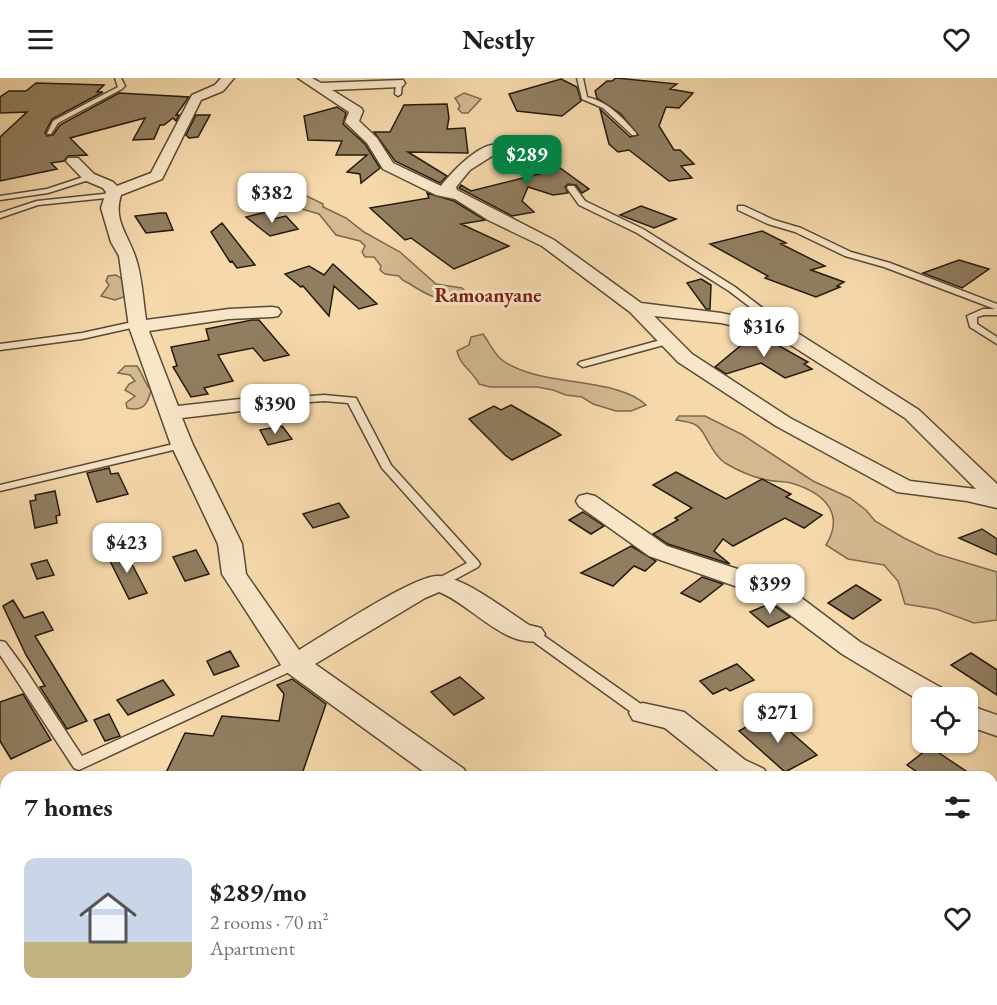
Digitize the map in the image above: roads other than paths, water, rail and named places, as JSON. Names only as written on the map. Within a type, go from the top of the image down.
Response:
[{"type":"street","points":[[228,78],[219,88],[196,98],[157,176],[114,193],[109,208],[119,242],[127,256],[138,325],[182,445],[230,544],[234,574],[295,664],[445,771]]},
{"type":"street","points":[[311,82],[398,89]]},
{"type":"street","points":[[311,82],[356,111],[352,122],[372,141],[387,166],[441,192],[450,192],[494,217],[548,243],[636,308],[685,358],[783,422],[905,487],[997,501]]},
{"type":"street","points":[[450,192],[448,187],[465,167],[495,148]]},
{"type":"street","points":[[73,161],[89,177],[108,185],[114,193]]},
{"type":"street","points":[[636,308],[721,318],[781,332],[818,352],[912,414],[997,496]]},
{"type":"street","points":[[138,325],[229,314],[272,312]]},
{"type":"street","points":[[170,413],[258,403]]},
{"type":"street","points":[[587,501],[658,551],[744,580],[786,599],[851,648],[918,687]]},
{"type":"street","points":[[295,664],[416,592],[437,584],[450,587],[523,633],[532,634]]},
{"type":"street","points":[[643,713],[674,719],[741,771]]},
{"type":"street","points":[[978,719],[997,726]]},
{"type":"lane","points":[[49,133],[55,122],[120,88],[118,78]]},
{"type":"lane","points":[[580,78],[584,98],[607,108],[634,134]]},
{"type":"lane","points":[[0,198],[48,191],[89,177]]},
{"type":"lane","points":[[571,188],[582,203],[640,231],[732,289],[779,325],[781,332]]},
{"type":"lane","points":[[0,216],[37,203],[114,193]]},
{"type":"lane","points":[[741,208],[771,222],[798,230],[848,254],[997,307]]},
{"type":"lane","points":[[997,321],[993,312],[972,316],[974,325],[997,341]]},
{"type":"lane","points":[[0,347],[82,336],[138,325]]},
{"type":"lane","points":[[583,364],[668,341]]},
{"type":"lane","points":[[258,403],[324,398],[352,399],[386,466],[474,564],[437,584]]},
{"type":"lane","points":[[0,488],[182,445]]},
{"type":"lane","points":[[532,634],[643,713]]},
{"type":"lane","points":[[0,645],[79,764],[295,664]]},
{"type":"district","name":"Ramoanyane","points":[[488,295]]}]
